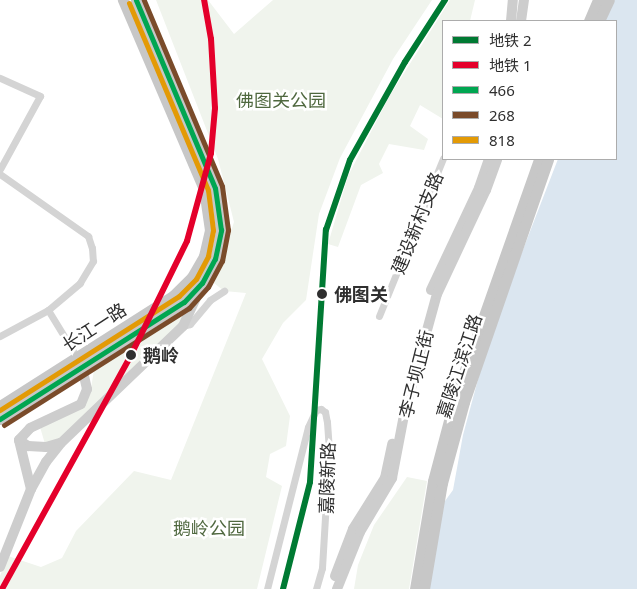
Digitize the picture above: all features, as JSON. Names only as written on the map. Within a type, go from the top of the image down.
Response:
[{"type":"main road","name":"长江一路","points":[[0,419],[174,295],[199,267],[210,230],[204,189],[123,0]]},
{"type":"main road","points":[[0,567],[31,490],[46,462],[61,443],[183,326],[219,245],[219,201],[136,0]]},
{"type":"main road","points":[[511,20],[514,0]]},
{"type":"main road","points":[[521,20],[524,0]]},
{"type":"main road","points":[[589,20],[598,0]]},
{"type":"main road","points":[[599,20],[609,0]]},
{"type":"main road","name":"李子坝正街","points":[[489,160],[489,172]]},
{"type":"main road","name":"李子坝正街","points":[[331,589],[353,529],[385,478],[399,406],[430,306],[489,172],[496,160]]},
{"type":"main road","name":"嘉陵江滨江路","points":[[415,589],[433,482],[455,398],[539,160]]},
{"type":"main road","name":"嘉陵江滨江路","points":[[424,589],[442,483],[464,402],[548,160]]},
{"type":"main road","name":"长江一路","points":[[0,406],[174,310],[202,283]]},
{"type":"main road","name":"李子坝正街","points":[[337,589],[360,532],[392,478],[405,410],[430,306]]},
{"type":"main road","points":[[19,440],[30,428],[81,404],[87,389],[80,363]]},
{"type":"main road","points":[[19,440],[28,446],[46,448],[61,443]]},
{"type":"main road","points":[[19,440],[31,490]]},
{"type":"street","points":[[0,78],[40,96],[0,169]]},
{"type":"street","name":"建设新村支路","points":[[379,316],[442,160]]},
{"type":"street","points":[[0,174],[88,236],[92,248],[93,261],[80,282],[48,310],[0,336]]},
{"type":"street","points":[[183,326],[190,324],[210,300],[224,291]]},
{"type":"street","points":[[48,310],[80,363]]},
{"type":"street","name":"嘉陵新路","points":[[267,589],[308,427],[316,410],[321,409],[325,412],[327,422],[329,450],[322,568],[316,589]]},
{"type":"green space","points":[[156,0],[208,0],[234,34],[273,0],[432,0],[393,59],[340,158],[319,214],[306,300],[283,323],[262,359],[290,416],[286,446],[270,454],[266,477],[282,486],[257,589],[0,589],[0,576],[8,556],[41,567],[62,558],[76,531],[134,471],[171,480],[246,293],[224,291],[214,283],[234,222],[218,159]]},
{"type":"green space","points":[[450,0],[475,0],[470,20],[442,20],[442,118],[420,105],[410,126],[428,139],[424,150],[389,144],[379,164],[383,173],[361,185],[338,247],[328,244],[348,176],[389,97]]},
{"type":"green space","points":[[184,310],[187,314],[184,319],[59,442],[45,444],[40,427],[84,405],[90,394],[94,370]]},
{"type":"green space","points":[[407,477],[427,481],[409,589],[354,589],[358,565],[374,525]]},
{"type":"shaded area","points":[[611,0],[637,0],[637,589],[418,589],[424,530],[453,490],[463,435],[490,335],[558,160],[617,160],[617,20],[603,20]]},
{"type":"metro line","name":"1","points":[[2,589],[131,355],[187,241],[211,153],[215,108],[211,39],[204,0]]},
{"type":"metro line","name":"2","points":[[283,589],[310,482],[326,230],[350,160],[405,62],[445,0]]},
{"type":"transit line","name":"466","points":[[0,419],[184,302],[202,283],[215,259],[221,230],[215,188],[136,0]]},
{"type":"transit line","name":"268","points":[[4,425],[189,308],[208,287],[222,261],[228,230],[222,186],[144,0]]},
{"type":"transit line","name":"818","points":[[0,410],[179,296],[196,279],[208,256],[213,230],[208,190],[129,3]]},
{"type":"place","name":"佛图关","points":[[322,294]]},
{"type":"place","name":"鹅岭","points":[[131,355]]},
{"type":"park label","name":"佛图关公园","points":[[281,100]]},
{"type":"park label","name":"鹅岭公园","points":[[209,528]]}]
